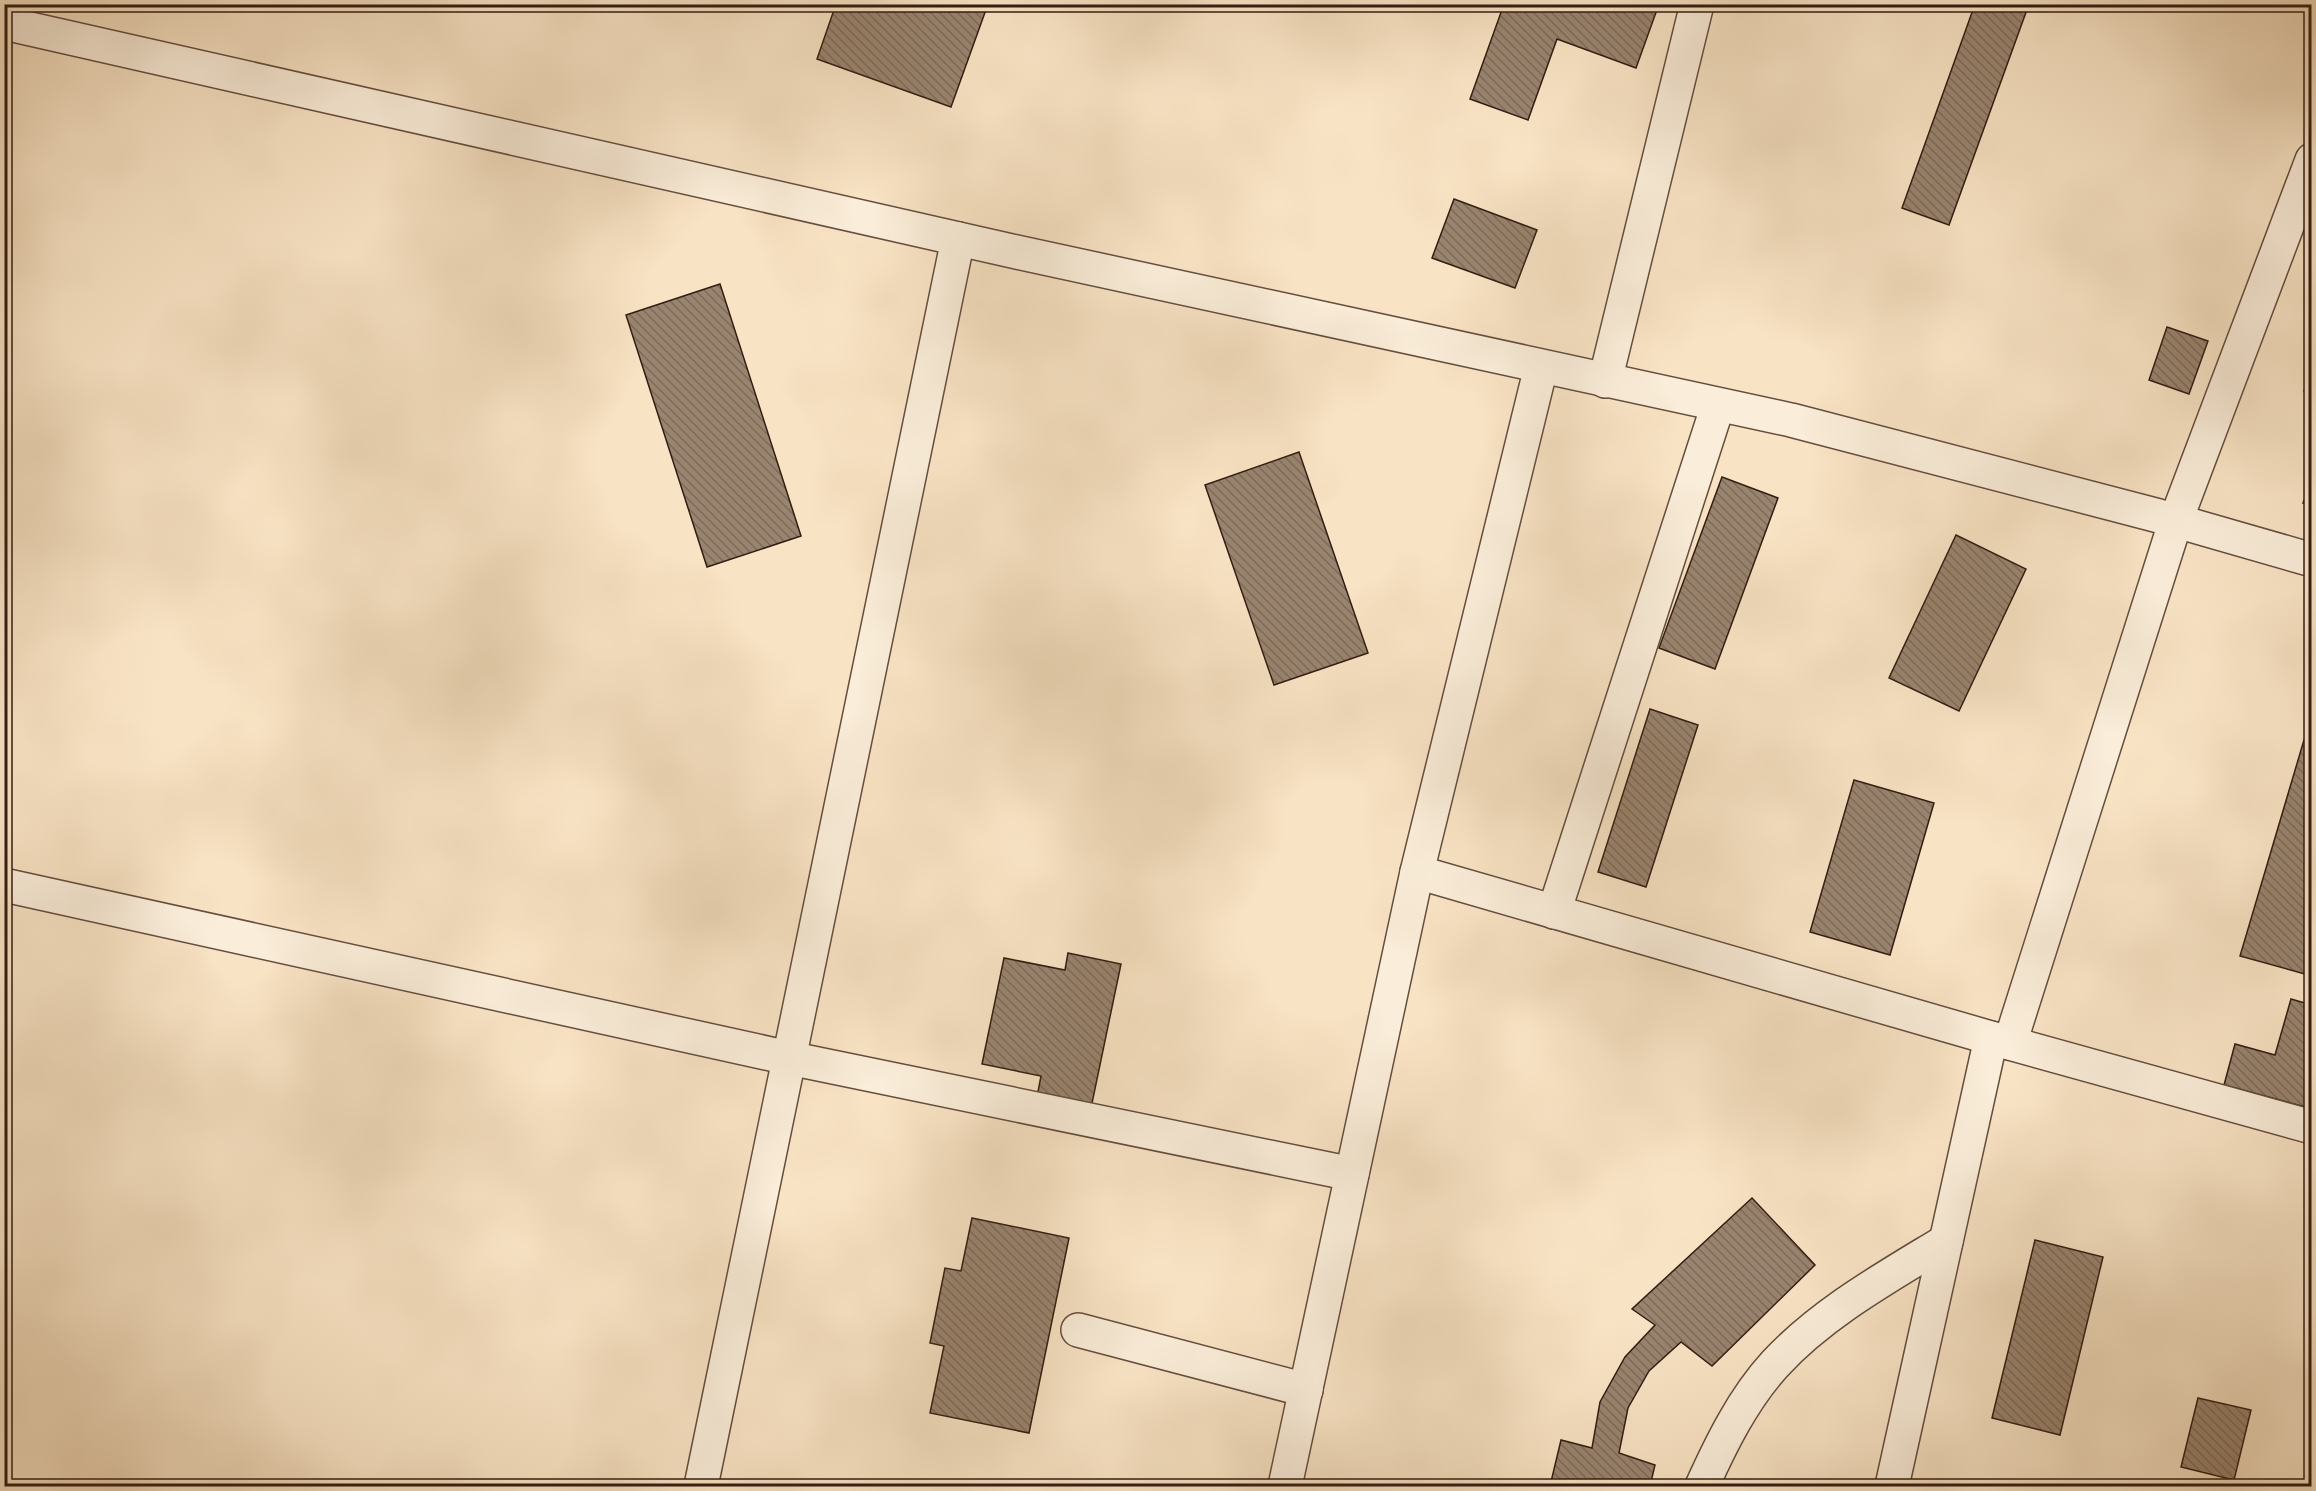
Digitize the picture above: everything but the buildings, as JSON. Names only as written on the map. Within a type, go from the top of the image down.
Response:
[{"type":"street","points":[[1605,381],[1697,4]]},
{"type":"street","points":[[4,23],[958,239],[1791,420],[2176,520],[2312,560]]},
{"type":"street","points":[[1892,1486],[1946,1241],[2000,1041],[2176,520],[2312,160]]},
{"type":"street","points":[[701,1486],[958,239]]},
{"type":"street","points":[[1286,1486],[1417,872],[1541,367]]},
{"type":"street","points":[[1554,912],[1718,405]]},
{"type":"street","points":[[1417,872],[2000,1041],[2312,1127]]},
{"type":"street","points":[[4,885],[789,1058],[1352,1174]]},
{"type":"street","points":[[1702,1486],[1734,1422],[1774,1365],[1802,1338],[1865,1291],[1946,1241]]},
{"type":"street","points":[[1078,1330],[1306,1390]]}]
